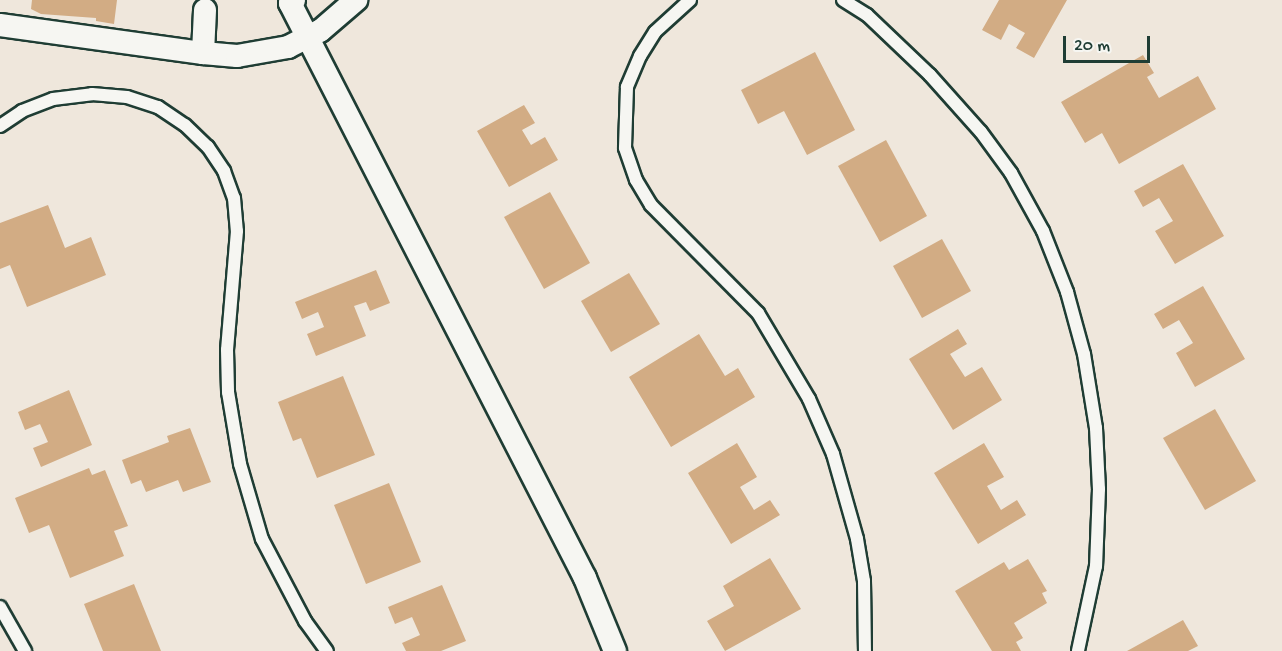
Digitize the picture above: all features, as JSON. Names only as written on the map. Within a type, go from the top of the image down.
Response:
[{"type":"street","points":[[294,0],[290,3],[307,37],[585,578],[615,651]]},
{"type":"street","points":[[0,25],[203,53],[262,54],[307,37],[349,10],[356,0]]},
{"type":"street","points":[[203,53],[205,10]]},
{"type":"lane","points":[[690,0],[655,32],[640,56],[627,87],[626,148],[636,180],[651,205],[758,313],[809,399],[833,454],[857,539],[864,581],[865,651]]},
{"type":"lane","points":[[843,0],[867,15],[914,60],[981,132],[1011,173],[1043,231],[1067,292],[1084,354],[1096,428],[1099,489],[1096,566],[1078,651]]},
{"type":"lane","points":[[0,126],[22,111],[53,99],[92,94],[128,97],[158,107],[185,125],[208,147],[224,171],[234,198],[237,231],[227,350],[228,392],[240,464],[267,548],[305,621],[327,651]]},
{"type":"lane","points":[[0,607],[25,651]]},
{"type":"building","points":[[32,0],[117,0],[114,24],[96,21],[96,18],[41,14],[31,9]]},
{"type":"building","points":[[999,0],[1067,0],[1034,58],[1016,48],[1025,33],[1009,24],[1001,40],[982,30]]},
{"type":"building","points":[[815,52],[855,130],[807,155],[784,111],[758,124],[741,90]]},
{"type":"building","points":[[1143,55],[1154,73],[1147,77],[1159,98],[1198,76],[1216,109],[1119,164],[1102,133],[1085,143],[1061,102]]},
{"type":"building","points":[[524,105],[535,123],[522,130],[531,145],[545,137],[558,160],[509,187],[477,131]]},
{"type":"building","points":[[886,140],[927,216],[880,242],[838,166]]},
{"type":"building","points":[[1183,164],[1224,236],[1175,264],[1155,231],[1173,221],[1159,198],[1143,207],[1134,191]]},
{"type":"building","points":[[550,192],[590,263],[544,289],[504,217]]},
{"type":"building","points":[[48,205],[65,248],[91,237],[106,275],[27,307],[10,265],[0,269],[0,223]]},
{"type":"building","points":[[942,239],[971,291],[922,318],[893,266]]},
{"type":"building","points":[[376,270],[390,303],[370,311],[366,302],[354,306],[366,336],[316,356],[307,334],[324,327],[318,312],[302,319],[295,302]]},
{"type":"building","points":[[629,273],[660,324],[611,352],[581,301]]},
{"type":"building","points":[[1203,286],[1245,359],[1195,387],[1176,353],[1193,343],[1179,320],[1163,329],[1154,314]]},
{"type":"building","points":[[958,329],[967,344],[950,354],[965,377],[982,367],[1002,400],[953,430],[909,359]]},
{"type":"building","points":[[699,334],[725,376],[738,368],[755,397],[671,447],[629,377]]},
{"type":"building","points":[[343,376],[375,455],[317,478],[301,438],[293,441],[278,402]]},
{"type":"building","points":[[69,390],[92,445],[41,467],[33,448],[48,442],[40,424],[25,430],[18,412]]},
{"type":"building","points":[[1215,409],[1256,481],[1205,510],[1163,438]]},
{"type":"building","points":[[190,428],[211,482],[183,492],[178,480],[146,492],[141,480],[131,484],[122,460],[169,442],[167,436]]},
{"type":"building","points":[[737,443],[757,477],[740,487],[754,510],[770,500],[780,515],[731,544],[688,473]]},
{"type":"building","points":[[984,443],[1004,477],[987,486],[1001,510],[1017,500],[1026,515],[978,544],[934,473]]},
{"type":"building","points":[[89,468],[92,475],[105,470],[128,526],[114,531],[124,556],[70,578],[49,525],[29,533],[15,498]]},
{"type":"building","points":[[389,483],[421,562],[366,584],[334,505]]},
{"type":"building","points":[[770,558],[801,609],[725,651],[707,621],[734,606],[723,586]]},
{"type":"building","points":[[1028,559],[1047,591],[1042,593],[1047,603],[1014,623],[1023,638],[1016,642],[1021,651],[992,651],[955,591],[1004,562],[1009,570]]},
{"type":"building","points":[[134,584],[161,651],[103,651],[84,604]]},
{"type":"building","points":[[442,585],[466,641],[441,651],[406,651],[402,643],[420,635],[412,617],[395,624],[388,607]]},
{"type":"building","points":[[1183,620],[1198,646],[1188,651],[1127,651]]}]
